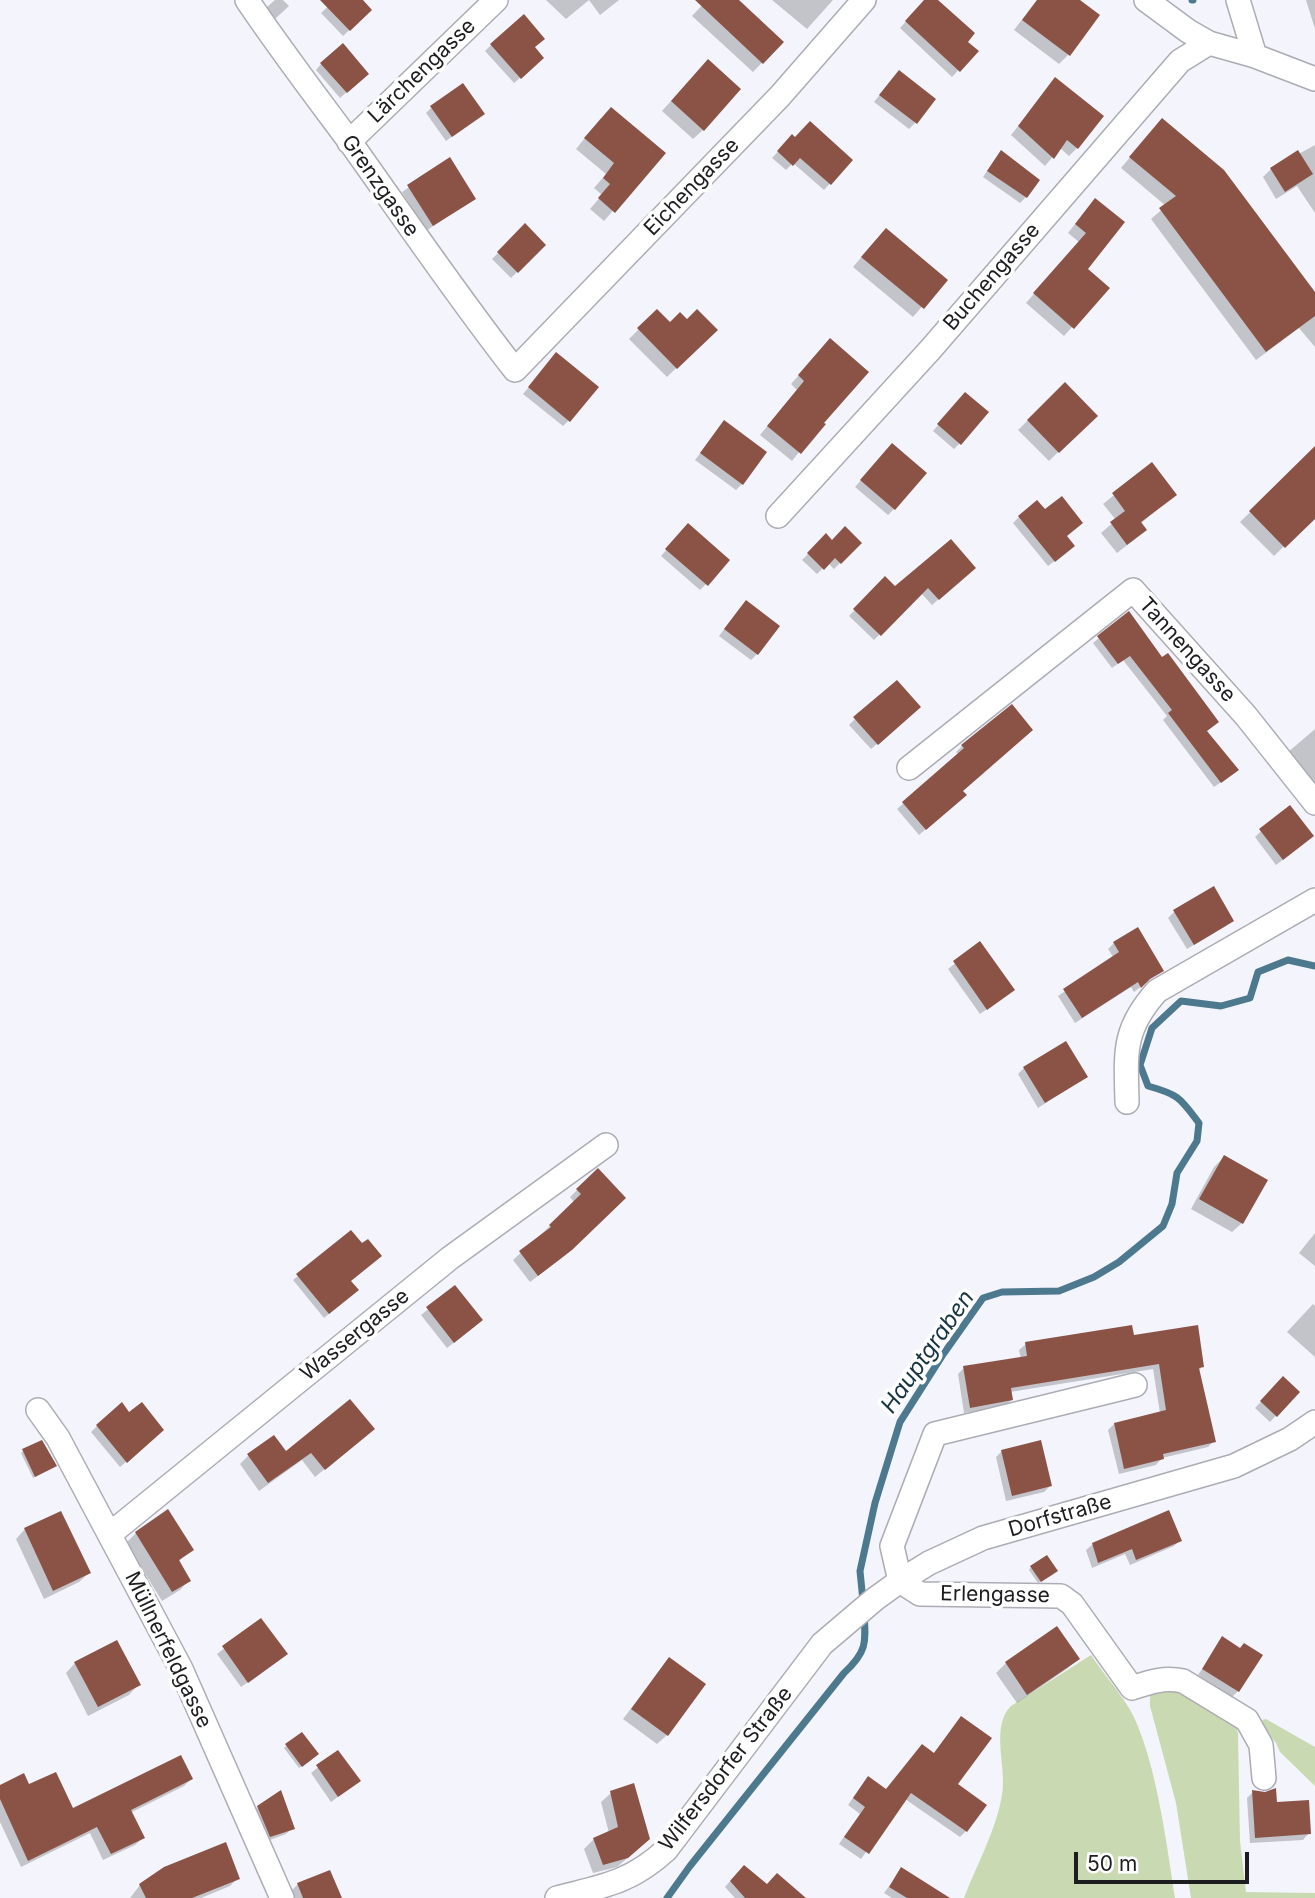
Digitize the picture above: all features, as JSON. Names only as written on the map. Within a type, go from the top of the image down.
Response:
[{"type":"street","name":"Grenzgasse","points":[[247,0],[290,65],[515,370]]},
{"type":"street","name":"Lärchengasse","points":[[349,142],[496,0]]},
{"type":"street","name":"Eichengasse","points":[[515,370],[780,96],[864,0]]},
{"type":"street","points":[[1146,0],[1209,43],[1255,56],[1315,79]]},
{"type":"street","points":[[1238,0],[1255,56]]},
{"type":"street","name":"Buchengasse","points":[[778,516],[930,349],[1180,61],[1209,43]]},
{"type":"street","name":"Tannengasse","points":[[909,768],[1133,590],[1246,716],[1315,803]]},
{"type":"street","points":[[1127,1102],[1126,1046],[1141,1009],[1157,991],[1315,900]]},
{"type":"street","name":"Wassergasse","points":[[110,1534],[450,1258],[606,1145]]},
{"type":"street","points":[[900,1581],[892,1546],[935,1434],[1135,1385]]},
{"type":"street","name":"Müllnerfeldgasse","points":[[38,1410],[58,1437],[181,1669],[282,1898]]},
{"type":"street","name":"Dorfstraße","points":[[822,1644],[874,1599],[900,1581],[929,1563],[983,1538],[1234,1466],[1290,1439],[1315,1422]]},
{"type":"street","name":"Erlengasse","points":[[900,1581],[920,1594],[1061,1596],[1072,1604],[1132,1688],[1154,1680],[1172,1679],[1183,1682],[1247,1720],[1261,1745],[1264,1778]]},
{"type":"street","name":"Wilfersdorfer Straße","points":[[557,1898],[621,1890],[667,1850],[822,1644]]},
{"type":"green space","points":[[1091,1655],[1129,1708],[1146,1749],[1159,1800],[1175,1898],[964,1898],[998,1813],[1003,1785],[1000,1733],[1005,1714],[1011,1706]]},
{"type":"green space","points":[[1176,1689],[1234,1719],[1238,1733],[1240,1841],[1246,1892],[1315,1893],[1315,1898],[1191,1898],[1176,1803],[1150,1706],[1150,1693]]},
{"type":"green space","points":[[1266,1719],[1315,1747],[1315,1786],[1280,1752],[1263,1726],[1262,1720]]},
{"type":"building","points":[[320,0],[363,0],[372,10],[350,31]]},
{"type":"building","points":[[695,0],[739,0],[784,42],[763,64]]},
{"type":"building","points":[[924,0],[938,0],[975,33],[968,42],[979,51],[960,72],[905,21]]},
{"type":"building","points":[[1037,0],[1080,0],[1100,15],[1070,56],[1022,20]]},
{"type":"building","points":[[524,14],[545,39],[535,47],[544,58],[521,79],[490,44]]},
{"type":"building","points":[[343,43],[369,74],[347,93],[320,63]]},
{"type":"building","points":[[708,59],[741,89],[704,131],[671,101]]},
{"type":"building","points":[[899,70],[936,99],[917,124],[879,95]]},
{"type":"building","points":[[1055,77],[1104,116],[1078,149],[1067,140],[1054,159],[1018,126]]},
{"type":"building","points":[[463,83],[485,114],[452,137],[430,106]]},
{"type":"building","points":[[611,107],[666,153],[615,213],[598,198],[610,184],[603,178],[614,163],[584,138]]},
{"type":"building","points":[[1162,118],[1224,170],[1315,292],[1315,316],[1266,352],[1159,208],[1176,196],[1129,157]]},
{"type":"building","points":[[810,121],[853,160],[831,185],[800,158],[793,166],[777,151],[792,134],[795,137]]},
{"type":"building","points":[[1001,150],[1040,180],[1027,198],[987,171]]},
{"type":"building","points":[[1298,150],[1313,174],[1285,192],[1270,168]]},
{"type":"building","points":[[450,157],[476,199],[433,226],[407,185]]},
{"type":"building","points":[[1095,198],[1125,222],[1088,269],[1110,288],[1074,329],[1033,293],[1086,233],[1075,224]]},
{"type":"building","points":[[525,223],[546,245],[518,273],[497,252]]},
{"type":"building","points":[[886,228],[948,280],[924,309],[861,257]]},
{"type":"building","points":[[657,309],[670,322],[680,312],[687,319],[697,309],[718,330],[677,369],[637,328]]},
{"type":"building","points":[[830,338],[869,372],[801,454],[767,426],[804,381],[798,375]]},
{"type":"building","points":[[556,352],[599,387],[570,422],[528,387]]},
{"type":"building","points":[[1065,382],[1098,416],[1059,453],[1027,420]]},
{"type":"building","points":[[965,392],[989,412],[961,445],[937,424]]},
{"type":"building","points":[[724,420],[767,452],[743,485],[700,453]]},
{"type":"building","points":[[892,443],[927,473],[895,510],[860,480]]},
{"type":"building","points":[[1315,446],[1315,519],[1285,548],[1249,511]]},
{"type":"building","points":[[1152,462],[1177,495],[1141,522],[1147,530],[1127,545],[1110,522],[1125,511],[1112,493]]},
{"type":"building","points":[[1062,496],[1083,523],[1067,536],[1075,546],[1055,562],[1018,516],[1037,500],[1045,509]]},
{"type":"building","points":[[688,523],[730,560],[708,586],[665,549]]},
{"type":"building","points":[[845,526],[862,543],[841,564],[835,558],[824,570],[807,553],[826,533],[832,540]]},
{"type":"building","points":[[951,539],[976,568],[939,600],[928,588],[881,636],[853,609],[885,576],[895,586]]},
{"type":"building","points":[[746,600],[780,626],[758,655],[724,629]]},
{"type":"building","points":[[1129,611],[1162,657],[1168,653],[1219,722],[1207,731],[1239,770],[1221,783],[1168,713],[1172,710],[1130,656],[1118,664],[1097,636]]},
{"type":"building","points":[[897,680],[921,707],[878,745],[853,717]]},
{"type":"building","points":[[1012,704],[1033,730],[963,791],[967,795],[926,830],[902,802],[964,748],[961,745]]},
{"type":"building","points":[[1290,805],[1314,836],[1283,860],[1259,829]]},
{"type":"building","points":[[1214,886],[1234,921],[1194,945],[1173,910]]},
{"type":"building","points":[[1138,927],[1164,971],[1141,988],[1138,982],[1082,1018],[1063,989],[1119,952],[1113,942]]},
{"type":"building","points":[[980,941],[1015,990],[987,1010],[953,961]]},
{"type":"building","points":[[1066,1041],[1088,1077],[1045,1103],[1023,1067]]},
{"type":"building","points":[[1224,1155],[1268,1180],[1243,1224],[1199,1199]]},
{"type":"building","points":[[598,1168],[626,1198],[572,1250],[538,1276],[519,1251],[551,1227],[549,1225],[581,1194],[576,1189]]},
{"type":"building","points":[[351,1230],[362,1243],[368,1239],[382,1256],[351,1281],[359,1290],[329,1314],[296,1274]]},
{"type":"building","points":[[455,1285],[483,1320],[454,1343],[426,1307]]},
{"type":"building","points":[[1132,1325],[1134,1335],[1198,1325],[1204,1367],[1199,1368],[1216,1442],[1163,1454],[1164,1459],[1124,1469],[1114,1423],[1166,1410],[1159,1364],[1011,1388],[1013,1400],[970,1408],[963,1366],[1027,1356],[1025,1342]]},
{"type":"building","points":[[1283,1376],[1300,1392],[1277,1417],[1260,1401]]},
{"type":"building","points":[[350,1399],[375,1429],[325,1470],[311,1453],[268,1483],[247,1454],[274,1435],[286,1451]]},
{"type":"building","points":[[122,1402],[129,1412],[142,1402],[164,1430],[127,1463],[96,1425]]},
{"type":"building","points":[[42,1440],[57,1466],[35,1477],[22,1449]]},
{"type":"building","points":[[1041,1440],[1052,1486],[1012,1496],[1001,1450]]},
{"type":"building","points":[[168,1509],[194,1550],[179,1560],[191,1581],[172,1592],[135,1532]]},
{"type":"building","points":[[1169,1510],[1182,1541],[1136,1560],[1132,1549],[1098,1563],[1092,1543]]},
{"type":"building","points":[[61,1511],[91,1573],[53,1591],[24,1528]]},
{"type":"building","points":[[1047,1555],[1058,1571],[1041,1582],[1030,1566]]},
{"type":"building","points":[[261,1618],[288,1654],[248,1683],[222,1646]]},
{"type":"building","points":[[1057,1626],[1080,1659],[1027,1695],[1005,1662]]},
{"type":"building","points":[[1222,1636],[1240,1648],[1244,1643],[1263,1655],[1239,1692],[1202,1669]]},
{"type":"building","points":[[117,1640],[141,1685],[98,1707],[74,1662]]},
{"type":"building","points":[[669,1657],[706,1684],[668,1736],[631,1709]]},
{"type":"building","points":[[961,1716],[992,1738],[958,1784],[987,1805],[967,1832],[911,1793],[869,1854],[844,1837],[865,1807],[853,1798],[868,1776],[886,1789],[922,1744],[934,1753]]},
{"type":"building","points":[[302,1732],[319,1754],[302,1767],[285,1744]]},
{"type":"building","points":[[338,1750],[361,1781],[338,1797],[316,1765]]},
{"type":"building","points":[[181,1755],[193,1779],[131,1810],[145,1838],[111,1854],[97,1827],[28,1861],[0,1799],[0,1785],[24,1773],[29,1784],[56,1772],[73,1808]]},
{"type":"building","points":[[634,1783],[650,1839],[628,1858],[603,1865],[593,1838],[618,1827],[610,1791]]},
{"type":"building","points":[[1276,1788],[1277,1802],[1309,1800],[1311,1834],[1255,1838],[1252,1790],[1265,1792]]},
{"type":"building","points":[[281,1790],[295,1829],[270,1837],[257,1806]]},
{"type":"building","points":[[226,1842],[240,1879],[192,1898],[146,1898],[139,1884],[164,1867]]},
{"type":"building","points":[[744,1865],[767,1884],[777,1873],[806,1898],[745,1898],[730,1881]]},
{"type":"building","points":[[901,1867],[950,1898],[907,1898],[889,1887]]},
{"type":"building","points":[[330,1870],[342,1898],[303,1898],[297,1883]]},
{"type":"waterway","name":"Hauptgraben","points":[[863,1601],[860,1571],[875,1503],[900,1422],[983,1298],[1002,1292],[1059,1291],[1094,1277],[1119,1262],[1163,1226],[1172,1204],[1177,1173],[1197,1141],[1199,1123],[1178,1098],[1148,1086],[1140,1065],[1152,1028],[1181,1001],[1221,1006],[1250,998],[1258,972],[1288,960],[1315,966]]},
{"type":"waterway","name":"Hauptgraben","points":[[667,1898],[857,1659],[865,1640],[864,1613]]}]
